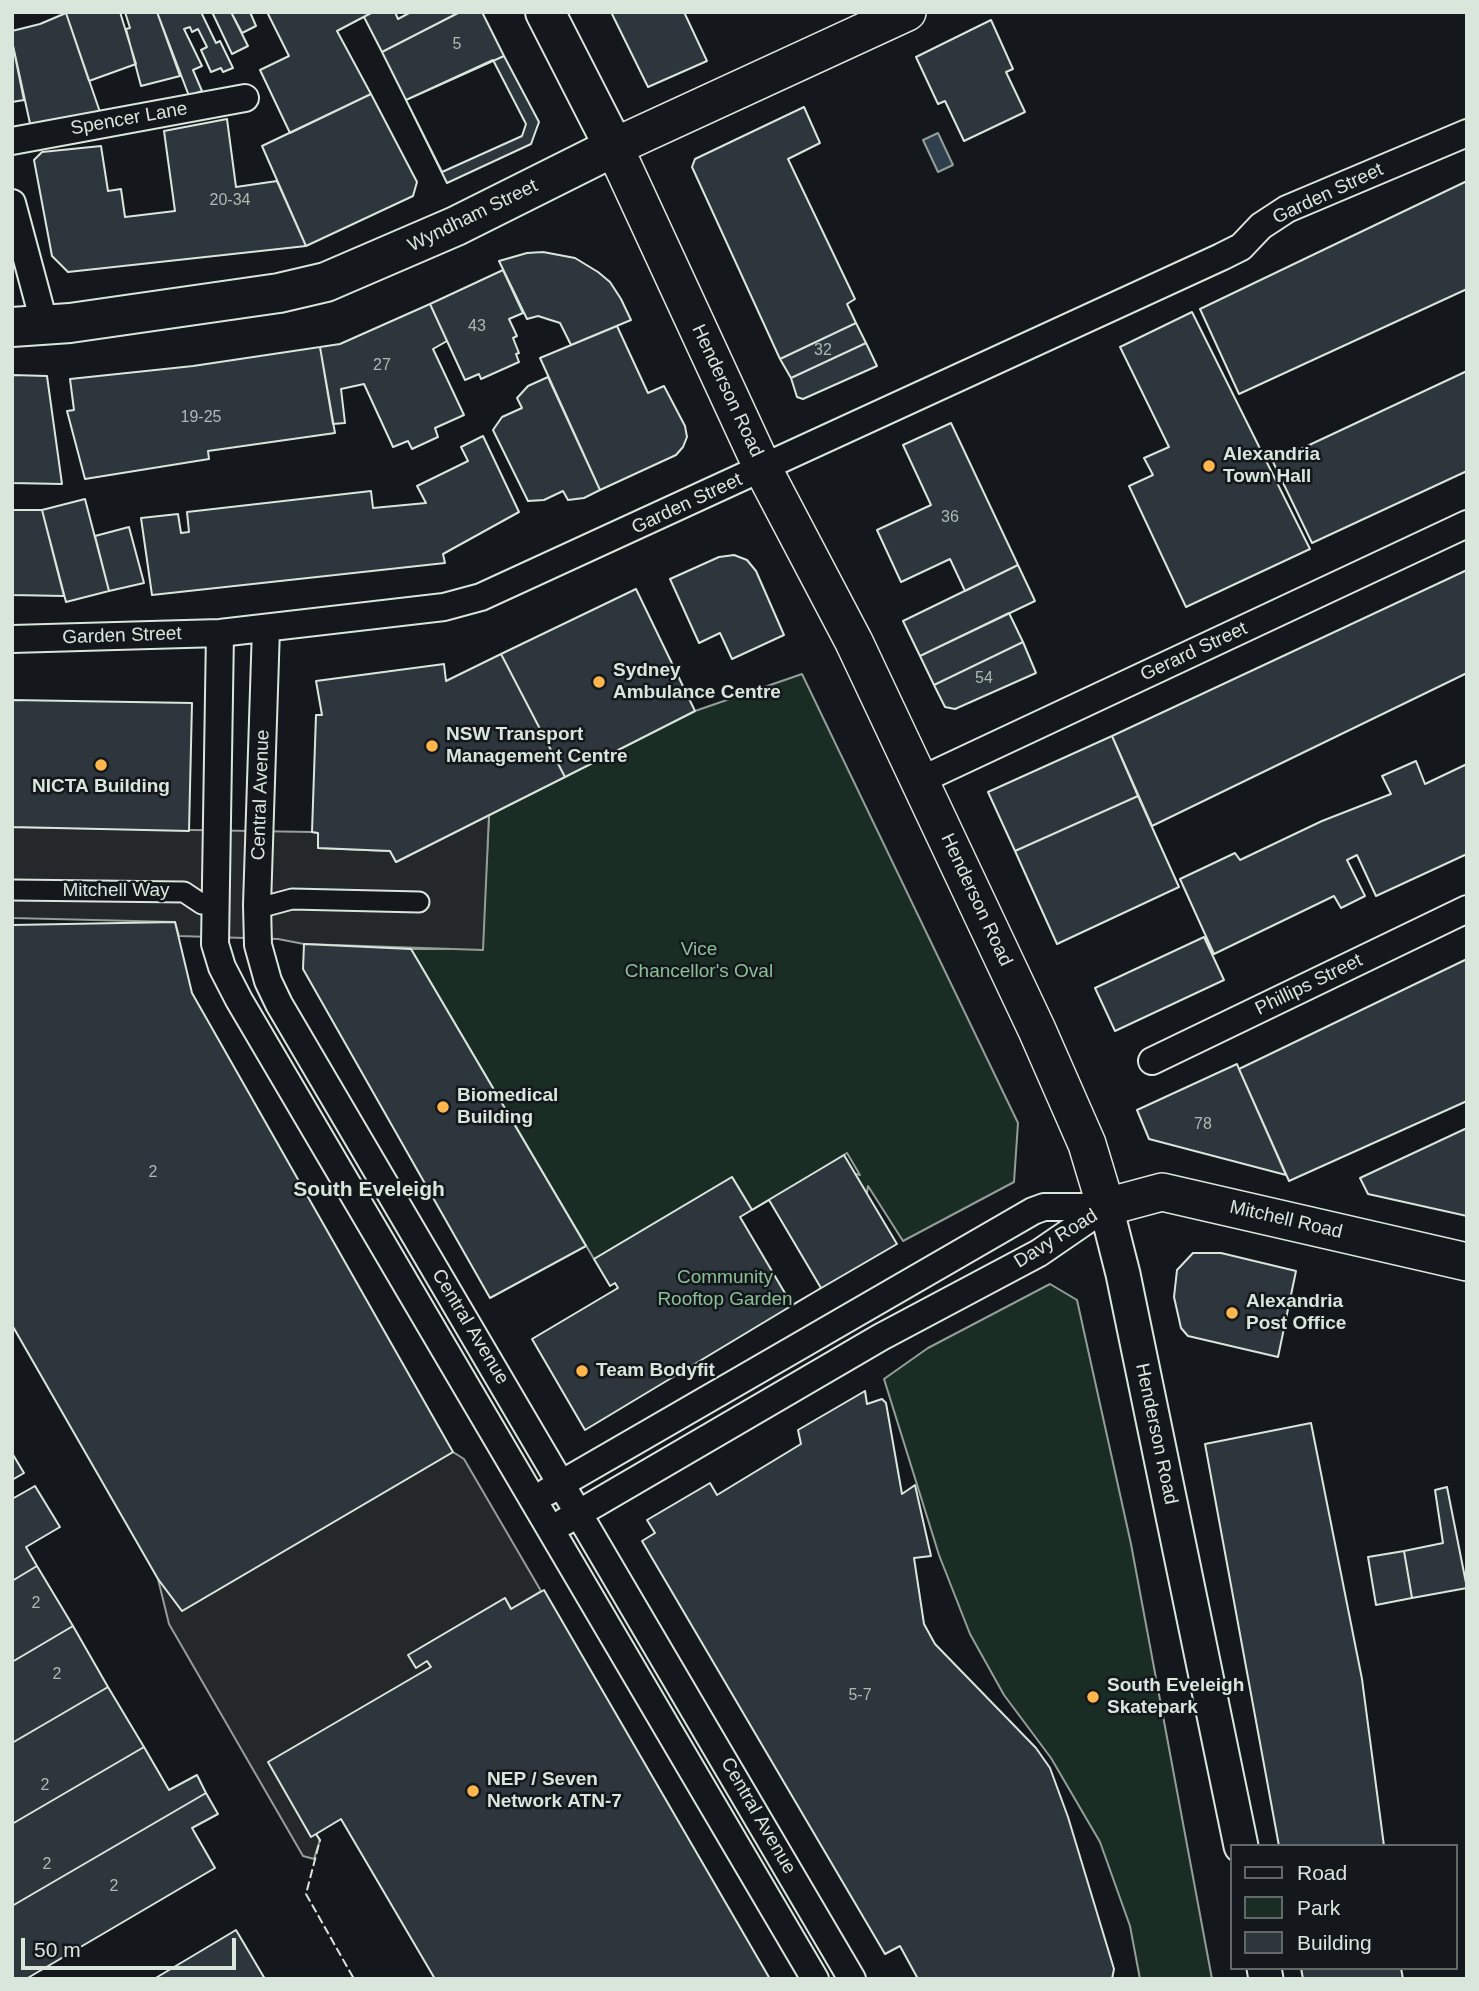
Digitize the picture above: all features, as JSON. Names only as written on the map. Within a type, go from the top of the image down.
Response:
[{"type":"main road","name":"Henderson Road","points":[[545,12],[614,147],[763,469],[854,642],[921,780],[1087,1144],[1106,1207]]},
{"type":"main road","name":"Wyndham Street","points":[[29,326],[279,293],[326,282],[456,226],[614,147],[907,12]]},
{"type":"main road","name":"Mitchell Road","points":[[1106,1207],[1162,1192],[1467,1262]]},
{"type":"street","name":"Spencer Lane","points":[[12,141],[245,98]]},
{"type":"street","name":"Garden Street","points":[[12,639],[220,633],[444,607],[481,597],[1221,257],[1241,247],[1261,226],[1287,209],[1467,133]]},
{"type":"street","points":[[12,202],[29,326]]},
{"type":"street","name":"Gerard Street","points":[[921,780],[1467,524]]},
{"type":"street","name":"Central Avenue","points":[[266,628],[257,905],[258,945],[268,981],[279,1004],[852,1979]]},
{"type":"street","name":"Central Avenue","points":[[220,633],[215,944],[222,967],[815,1979]]},
{"type":"street","name":"Mitchell Way","points":[[12,890],[184,891],[202,904],[215,904]]},
{"type":"street","points":[[266,906],[292,899],[419,902]]},
{"type":"street","name":"Phillips Street","points":[[1152,1061],[1467,909]]},
{"type":"street","name":"Davy Road","points":[[533,1500],[1033,1211],[1044,1207],[1106,1207]]},
{"type":"street","name":"Davy Road","points":[[550,1530],[813,1375],[1039,1253],[1106,1207]]},
{"type":"street","name":"Henderson Road","points":[[1106,1207],[1137,1338],[1241,1844]]},
{"type":"street","points":[[798,1348],[813,1375]]},
{"type":"green space","name":"Vice Chancellor's Oval","points":[[802,674],[1018,1123],[1014,1182],[903,1241],[868,1186],[866,1198],[793,1186],[752,1210],[732,1177],[594,1259],[411,949],[482,949],[489,815],[695,711]],"holes":[[[847,1153],[860,1175],[825,1167]]]},
{"type":"green space","points":[[1050,1284],[1077,1300],[1131,1544],[1212,1979],[1140,1979],[1130,1926],[1100,1842],[1051,1758],[1004,1695],[970,1634],[939,1555],[884,1379],[928,1348]]},
{"type":"shaded area","points":[[489,815],[483,950],[304,944],[278,939],[179,936],[175,922],[12,918],[12,827],[312,832],[318,833],[318,848],[390,851],[396,862]]},
{"type":"shaded area","points":[[453,1452],[464,1459],[541,1591],[511,1609],[505,1598],[420,1648],[431,1667],[316,1834],[320,1840],[314,1859],[303,1856],[169,1624],[158,1579],[182,1611]]},
{"type":"water","points":[[938,133],[953,165],[938,172],[923,140]]},
{"type":"building","points":[[120,12],[136,64],[89,81],[66,13]]},
{"type":"building","points":[[125,12],[157,12],[180,76],[141,86],[126,29],[130,28]]},
{"type":"building","points":[[157,12],[201,12],[216,43],[220,41],[233,68],[223,72],[221,68],[211,72],[201,50],[207,47],[198,29],[192,32],[190,27],[184,29],[202,66],[193,70],[202,91],[189,96]]},
{"type":"building","points":[[212,12],[231,12],[248,46],[232,54]]},
{"type":"building","points":[[231,12],[250,12],[256,26],[242,33]]},
{"type":"building","points":[[267,12],[373,12],[337,31],[371,94],[290,133],[260,70],[289,56]]},
{"type":"building","points":[[373,12],[395,12],[398,19],[411,12],[460,12],[382,52],[364,17]]},
{"type":"building","points":[[460,12],[482,12],[504,56],[406,100],[382,52]]},
{"type":"building","points":[[611,12],[684,12],[707,61],[648,87]]},
{"type":"building","points":[[66,13],[101,115],[31,128],[12,31],[40,24]]},
{"type":"building","points":[[991,20],[1013,69],[1006,72],[1025,112],[964,141],[945,101],[938,104],[916,57]]},
{"type":"building","points":[[12,41],[24,100],[12,102]]},
{"type":"building","points":[[504,56],[539,122],[531,144],[447,183],[406,100]]},
{"type":"building","points":[[493,60],[526,124],[522,136],[442,172],[406,100]]},
{"type":"building","points":[[371,94],[417,182],[413,196],[306,246],[262,146]]},
{"type":"building","points":[[804,107],[820,143],[788,159],[855,299],[847,304],[856,323],[780,359],[692,167],[695,159]]},
{"type":"building","points":[[227,119],[236,187],[277,181],[306,246],[68,272],[52,256],[34,160],[42,152],[101,146],[108,191],[121,189],[125,217],[175,211],[164,131]]},
{"type":"building","points":[[1467,181],[1467,289],[1239,394],[1200,309]]},
{"type":"building","points":[[543,252],[575,258],[598,272],[610,282],[631,320],[571,345],[560,323],[538,316],[527,319],[499,261],[527,253]]},
{"type":"building","points":[[503,270],[523,313],[509,319],[517,336],[513,338],[519,353],[516,354],[519,362],[481,379],[479,374],[465,380],[430,304]]},
{"type":"building","points":[[430,304],[447,341],[433,349],[464,415],[435,428],[438,437],[412,449],[408,441],[393,447],[364,384],[341,389],[345,423],[333,424],[320,347],[340,344]]},
{"type":"building","name":"Alexandria Town Hall","points":[[1192,312],[1310,549],[1186,607],[1129,486],[1153,475],[1144,458],[1169,447],[1120,347]]},
{"type":"building","points":[[856,323],[866,343],[791,378],[780,359]]},
{"type":"building","points":[[617,326],[648,393],[664,386],[685,426],[687,437],[676,455],[600,490],[540,358]]},
{"type":"building","points":[[866,343],[877,366],[803,399],[797,397],[791,378]]},
{"type":"building","points":[[320,347],[335,433],[208,451],[209,459],[85,479],[67,411],[74,410],[70,379],[193,366]]},
{"type":"building","points":[[1467,371],[1467,471],[1312,543],[1273,462]]},
{"type":"building","points":[[12,375],[47,376],[62,484],[12,483]]},
{"type":"building","points":[[548,377],[600,490],[584,498],[568,500],[563,491],[544,500],[528,501],[493,430],[502,417],[522,408],[517,398],[528,386]]},
{"type":"building","points":[[951,423],[1018,565],[965,591],[950,559],[901,582],[877,530],[931,505],[903,445]]},
{"type":"building","points":[[483,436],[519,512],[443,554],[445,563],[152,595],[141,518],[178,514],[181,533],[189,532],[187,512],[371,491],[373,508],[426,503],[417,486],[468,461],[461,447]]},
{"type":"building","points":[[85,499],[109,591],[66,602],[42,510]]},
{"type":"building","points":[[12,510],[42,510],[64,596],[12,595]]},
{"type":"building","points":[[129,527],[144,583],[109,591],[95,536]]},
{"type":"building","points":[[734,555],[747,560],[756,571],[784,635],[732,659],[720,633],[699,643],[670,579],[719,557]]},
{"type":"building","points":[[1018,565],[1035,601],[920,656],[903,621]]},
{"type":"building","points":[[1467,570],[1467,673],[1152,826],[1112,736]]},
{"type":"building","name":"Sydney Ambulance Centre","points":[[636,589],[695,711],[565,777],[501,654]]},
{"type":"building","points":[[1009,613],[1023,642],[934,685],[920,656]]},
{"type":"building","points":[[1023,642],[1036,673],[955,709],[945,707],[934,685]]},
{"type":"building","name":"NSW Transport Management Centre","points":[[501,654],[565,777],[396,862],[390,851],[318,848],[318,833],[312,832],[316,715],[322,715],[316,681],[444,664],[446,681]]},
{"type":"building","name":"NICTA Building","points":[[12,700],[192,703],[189,831],[12,827]]},
{"type":"building","points":[[1112,736],[1138,796],[1015,851],[988,792]]},
{"type":"building","points":[[1416,761],[1425,784],[1467,764],[1467,854],[1376,896],[1357,855],[1347,860],[1365,896],[1341,908],[1334,896],[1214,954],[1180,879],[1235,853],[1240,860],[1322,821],[1391,794],[1382,776]]},
{"type":"building","points":[[1138,796],[1179,887],[1057,944],[1015,851]]},
{"type":"building","points":[[175,922],[192,993],[453,1452],[182,1611],[158,1579],[12,1325],[12,925]]},
{"type":"building","points":[[1204,937],[1224,980],[1115,1031],[1095,988]]},
{"type":"building","name":"Biomedical Building","points":[[304,944],[411,949],[586,1246],[490,1298],[303,969]]},
{"type":"building","points":[[1467,959],[1467,1101],[1289,1181],[1239,1069]]},
{"type":"building","points":[[1237,1064],[1286,1175],[1149,1139],[1137,1110]]},
{"type":"building","points":[[1467,1128],[1467,1216],[1368,1194],[1360,1178]]},
{"type":"building","points":[[844,1155],[897,1244],[792,1305],[740,1217]]},
{"type":"building","points":[[732,1177],[752,1210],[769,1200],[821,1288],[585,1430],[532,1339],[618,1288],[615,1283],[610,1286],[594,1259]]},
{"type":"building","name":"Alexandria Post Office","points":[[1193,1253],[1221,1253],[1296,1271],[1278,1357],[1188,1336],[1181,1328],[1174,1297],[1177,1270]]},
{"type":"building","points":[[865,1391],[867,1404],[882,1399],[886,1403],[902,1494],[915,1485],[931,1556],[914,1558],[924,1624],[935,1644],[1036,1748],[1050,1768],[1068,1817],[1114,1969],[1112,1979],[918,1979],[900,1946],[885,1954],[642,1541],[655,1533],[647,1520],[710,1483],[717,1495],[801,1444],[798,1430]]},
{"type":"building","points":[[1311,1423],[1362,1679],[1384,1844],[1279,1844],[1205,1444]]},
{"type":"building","points":[[12,1453],[24,1473],[12,1480]]},
{"type":"building","points":[[35,1486],[60,1527],[26,1547],[37,1566],[12,1581],[12,1499]]},
{"type":"building","points":[[1447,1487],[1467,1588],[1412,1598],[1404,1551],[1443,1543],[1435,1490]]},
{"type":"building","points":[[1404,1551],[1412,1598],[1376,1605],[1368,1557]]},
{"type":"building","points":[[37,1566],[73,1626],[12,1662],[12,1581]]},
{"type":"building","name":"NEP / Seven Network ATN-7","points":[[544,1590],[770,1979],[435,1979],[341,1819],[311,1837],[268,1762],[431,1667],[427,1661],[416,1668],[408,1655],[505,1598],[511,1609]]},
{"type":"building","points":[[73,1626],[108,1687],[12,1743],[12,1662]]},
{"type":"building","points":[[108,1687],[144,1747],[12,1824],[12,1743]]},
{"type":"building","points":[[144,1747],[169,1790],[197,1775],[206,1793],[12,1906],[12,1824]]},
{"type":"building","points":[[206,1793],[218,1814],[192,1828],[215,1868],[26,1979],[12,1979],[12,1906]]},
{"type":"building","points":[[236,1930],[265,1979],[154,1979]]},
{"type":"building","points":[[1301,1970],[1401,1970],[1403,1979],[1303,1979]]},
{"type":"fence","points":[[316,1834],[320,1840],[306,1894],[354,1979]]},
{"type":"place","name":"Alexandria Town Hall","points":[[1209,466]]},
{"type":"place","name":"Sydney Ambulance Centre","points":[[599,682]]},
{"type":"place","name":"NSW Transport Management Centre","points":[[432,746]]},
{"type":"place","name":"NICTA Building","points":[[101,765]]},
{"type":"place","name":"Biomedical Building","points":[[443,1107]]},
{"type":"place","name":"Alexandria Post Office","points":[[1232,1313]]},
{"type":"place","name":"Team Bodyfit","points":[[582,1371]]},
{"type":"place","name":"South Eveleigh Skatepark","points":[[1093,1697]]},
{"type":"place","name":"NEP / Seven Network ATN-7","points":[[473,1791]]},
{"type":"district","name":"South Eveleigh","points":[[369,1190]]},
{"type":"park label","name":"Community Rooftop Garden","points":[[725,1289]]}]
